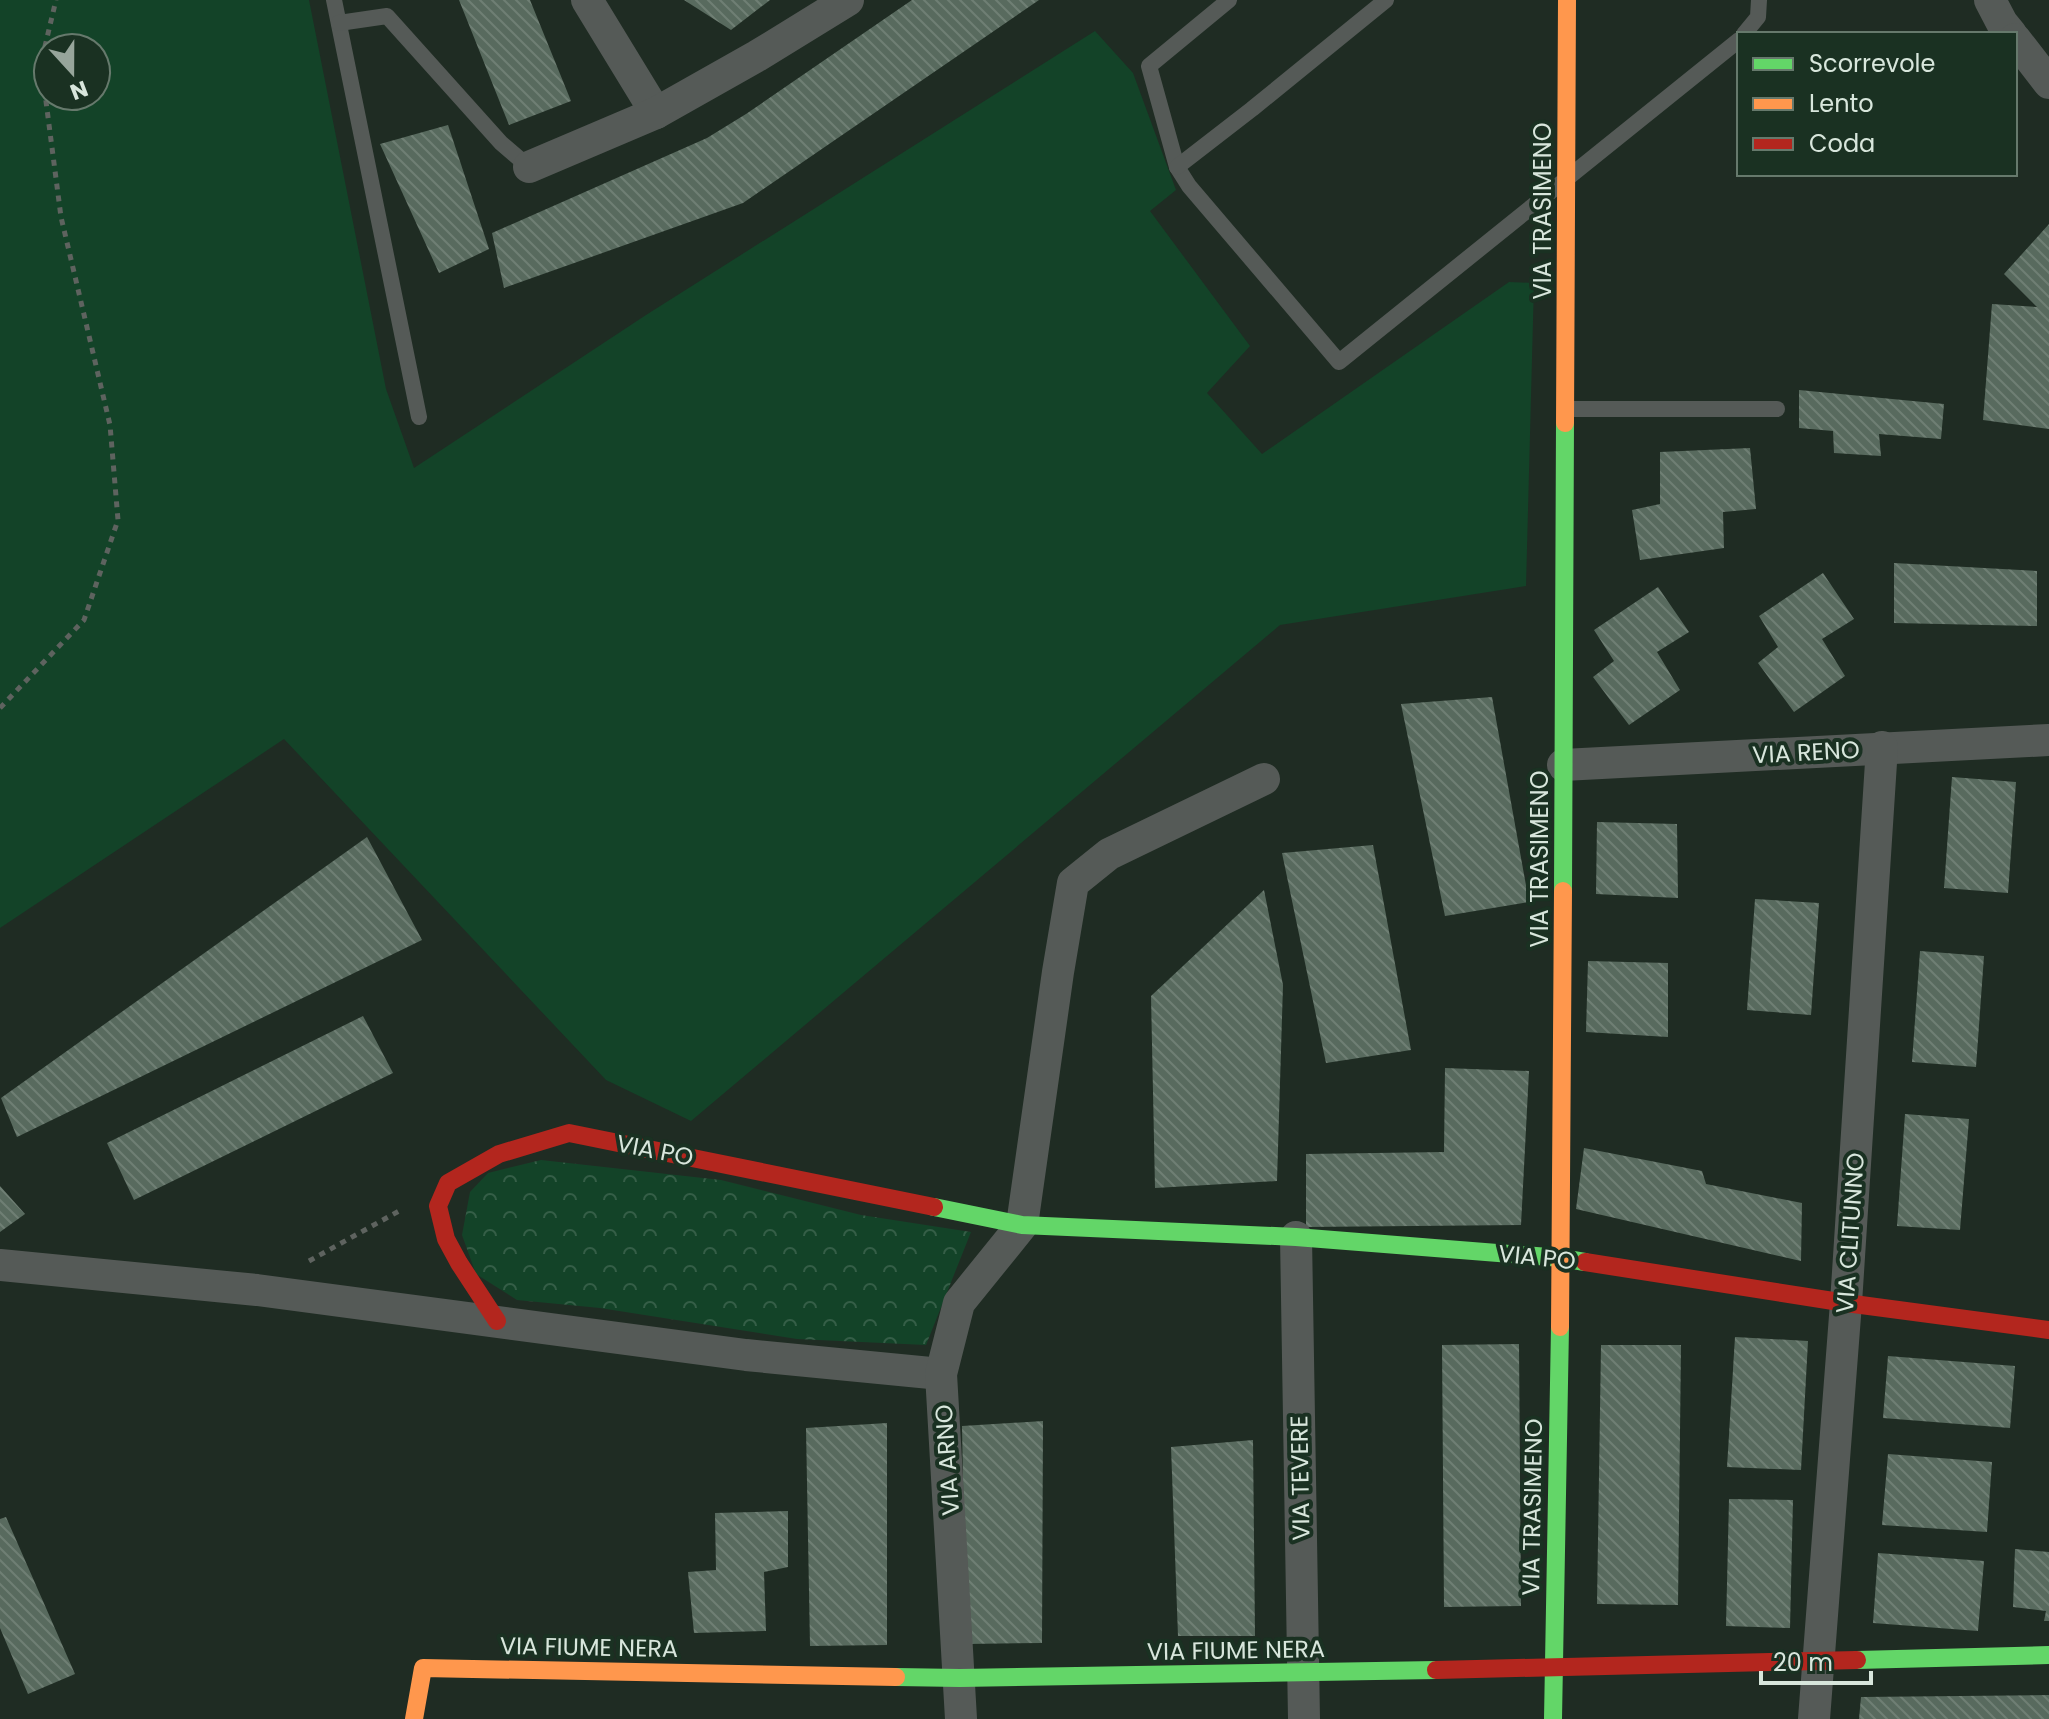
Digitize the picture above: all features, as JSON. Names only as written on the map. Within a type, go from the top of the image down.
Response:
[{"type":"street","points":[[587,0],[656,113]]},
{"type":"street","points":[[529,167],[656,113],[848,0]]},
{"type":"street","name":"VIA TRASIMENO","points":[[1553,1719],[1561,1258],[1567,0]]},
{"type":"street","points":[[1990,0],[2009,32]]},
{"type":"street","points":[[2017,42],[2049,83]]},
{"type":"street","name":"VIA RENO","points":[[1563,765],[2049,740]]},
{"type":"street","name":"VIA CLITUNNO","points":[[1814,1719],[1846,1303],[1882,747]]},
{"type":"street","points":[[1022,1225],[1073,883],[1109,854],[1264,779]]},
{"type":"street","name":"VIA PO","points":[[448,1183],[499,1154],[569,1133],[1022,1225],[1296,1237],[1561,1258],[1846,1303],[2049,1330]]},
{"type":"street","points":[[448,1183],[438,1206],[446,1239],[497,1321]]},
{"type":"street","name":"VIA ARNO","points":[[961,1719],[941,1374],[959,1303],[1022,1225]]},
{"type":"street","name":"VIA TEVERE","points":[[1296,1237],[1304,1719]]},
{"type":"street","points":[[0,1265],[257,1290],[746,1355],[941,1374]]},
{"type":"street","name":"VIA FIUME NERA","points":[[414,1719],[423,1668],[960,1678],[1553,1668],[2049,1655]]},
{"type":"lane","points":[[334,0],[419,417]]},
{"type":"lane","points":[[1229,0],[1149,66],[1177,167],[1189,186],[1339,362],[1737,42]]},
{"type":"lane","points":[[1177,167],[1386,0]]},
{"type":"lane","points":[[1746,32],[1758,17],[1759,0]]},
{"type":"lane","points":[[339,23],[387,16],[501,143],[529,167]]},
{"type":"lane","points":[[1565,409],[1777,409]]},
{"type":"path","points":[[0,708],[84,620],[118,520],[110,425],[61,217],[41,63],[56,0]]},
{"type":"path","points":[[257,1290],[448,1183]]},
{"type":"green space","points":[[0,0],[309,0],[386,389],[414,468],[646,315],[1095,31],[1133,73],[1176,190],[1150,211],[1250,346],[1207,393],[1262,454],[1509,282],[1534,283],[1526,586],[1280,625],[691,1121],[606,1080],[284,739],[0,928]]},
{"type":"green space","points":[[541,1160],[721,1180],[861,1215],[971,1232],[926,1345],[797,1339],[600,1308],[517,1300],[476,1274],[462,1235],[470,1192],[488,1173]]},
{"type":"building","points":[[459,0],[530,0],[571,101],[509,125]]},
{"type":"building","points":[[684,0],[770,0],[731,30]]},
{"type":"building","points":[[912,0],[1039,0],[743,203],[504,288],[492,233],[707,138]]},
{"type":"building","points":[[448,125],[489,249],[439,273],[380,144]]},
{"type":"building","points":[[2049,224],[2049,429],[1983,420],[1992,304],[2037,307],[2004,274]]},
{"type":"building","points":[[1799,390],[1944,404],[1941,439],[1879,434],[1881,456],[1834,453],[1833,431],[1799,428]]},
{"type":"building","points":[[1750,448],[1756,509],[1723,512],[1724,548],[1640,560],[1632,510],[1660,504],[1660,452]]},
{"type":"building","points":[[1894,563],[2037,571],[2037,626],[1894,623]]},
{"type":"building","points":[[1823,573],[1854,619],[1822,639],[1845,676],[1794,712],[1758,663],[1778,647],[1759,616]]},
{"type":"building","points":[[1658,587],[1689,632],[1657,652],[1680,690],[1629,725],[1593,677],[1614,661],[1594,630]]},
{"type":"building","points":[[1492,697],[1529,902],[1445,916],[1401,704]]},
{"type":"building","points":[[1952,777],[2016,782],[2008,893],[1944,888]]},
{"type":"building","points":[[1597,822],[1677,824],[1678,898],[1596,894]]},
{"type":"building","points":[[367,837],[422,940],[17,1137],[1,1098]]},
{"type":"building","points":[[1373,845],[1411,1050],[1326,1063],[1282,853]]},
{"type":"building","points":[[1264,890],[1283,985],[1277,1181],[1155,1188],[1151,996]]},
{"type":"building","points":[[1755,899],[1819,903],[1811,1015],[1747,1010]]},
{"type":"building","points":[[1920,951],[1984,956],[1976,1067],[1912,1062]]},
{"type":"building","points":[[1588,961],[1668,963],[1668,1037],[1586,1032]]},
{"type":"building","points":[[363,1016],[393,1073],[134,1200],[107,1143]]},
{"type":"building","points":[[1445,1068],[1529,1071],[1521,1225],[1306,1227],[1306,1154],[1444,1152]]},
{"type":"building","points":[[1905,1114],[1969,1119],[1960,1230],[1897,1226]]},
{"type":"building","points":[[1584,1148],[1702,1171],[1706,1184],[1802,1203],[1801,1261],[1576,1209]]},
{"type":"building","points":[[0,1186],[25,1214],[0,1232]]},
{"type":"building","points":[[1735,1337],[1808,1341],[1801,1470],[1727,1467]]},
{"type":"building","points":[[1519,1344],[1521,1606],[1444,1607],[1442,1345]]},
{"type":"building","points":[[1601,1345],[1681,1345],[1678,1605],[1597,1604]]},
{"type":"building","points":[[1888,1356],[2015,1366],[2010,1428],[1883,1418]]},
{"type":"building","points":[[1043,1421],[1042,1643],[966,1644],[962,1426]]},
{"type":"building","points":[[887,1423],[887,1645],[810,1646],[806,1428]]},
{"type":"building","points":[[1253,1440],[1255,1636],[1178,1636],[1171,1447]]},
{"type":"building","points":[[1888,1454],[1992,1462],[1987,1532],[1882,1525]]},
{"type":"building","points":[[1729,1499],[1793,1500],[1790,1628],[1726,1626]]},
{"type":"building","points":[[788,1511],[788,1567],[764,1572],[766,1631],[694,1633],[688,1572],[716,1570],[715,1513]]},
{"type":"building","points":[[6,1517],[75,1674],[28,1694],[0,1628],[0,1519]]},
{"type":"building","points":[[2015,1549],[2049,1552],[2049,1621],[2044,1621],[2046,1611],[2013,1607]]},
{"type":"building","points":[[1878,1553],[1984,1561],[1978,1631],[1873,1623]]},
{"type":"building","points":[[2049,1695],[2049,1719],[1859,1719],[1861,1697]]},
{"type":"traffic: fast","points":[[1563,891],[1565,423]]},
{"type":"traffic: fast","points":[[934,1207],[1022,1225],[1296,1237],[1585,1262]]},
{"type":"traffic: fast","points":[[1553,1719],[1560,1327]]},
{"type":"traffic: fast","points":[[1857,1660],[2049,1655]]},
{"type":"traffic: fast","points":[[896,1677],[1436,1670]]},
{"type":"traffic: slow","points":[[1565,423],[1567,0]]},
{"type":"traffic: slow","points":[[1560,1327],[1563,891]]},
{"type":"traffic: slow","points":[[414,1719],[423,1668],[896,1677]]},
{"type":"traffic: jam","points":[[497,1321],[446,1239],[438,1206],[448,1183],[499,1154],[569,1133],[934,1207]]},
{"type":"traffic: jam","points":[[1585,1262],[1846,1303],[2049,1330]]},
{"type":"traffic: jam","points":[[1436,1670],[1857,1660]]}]
